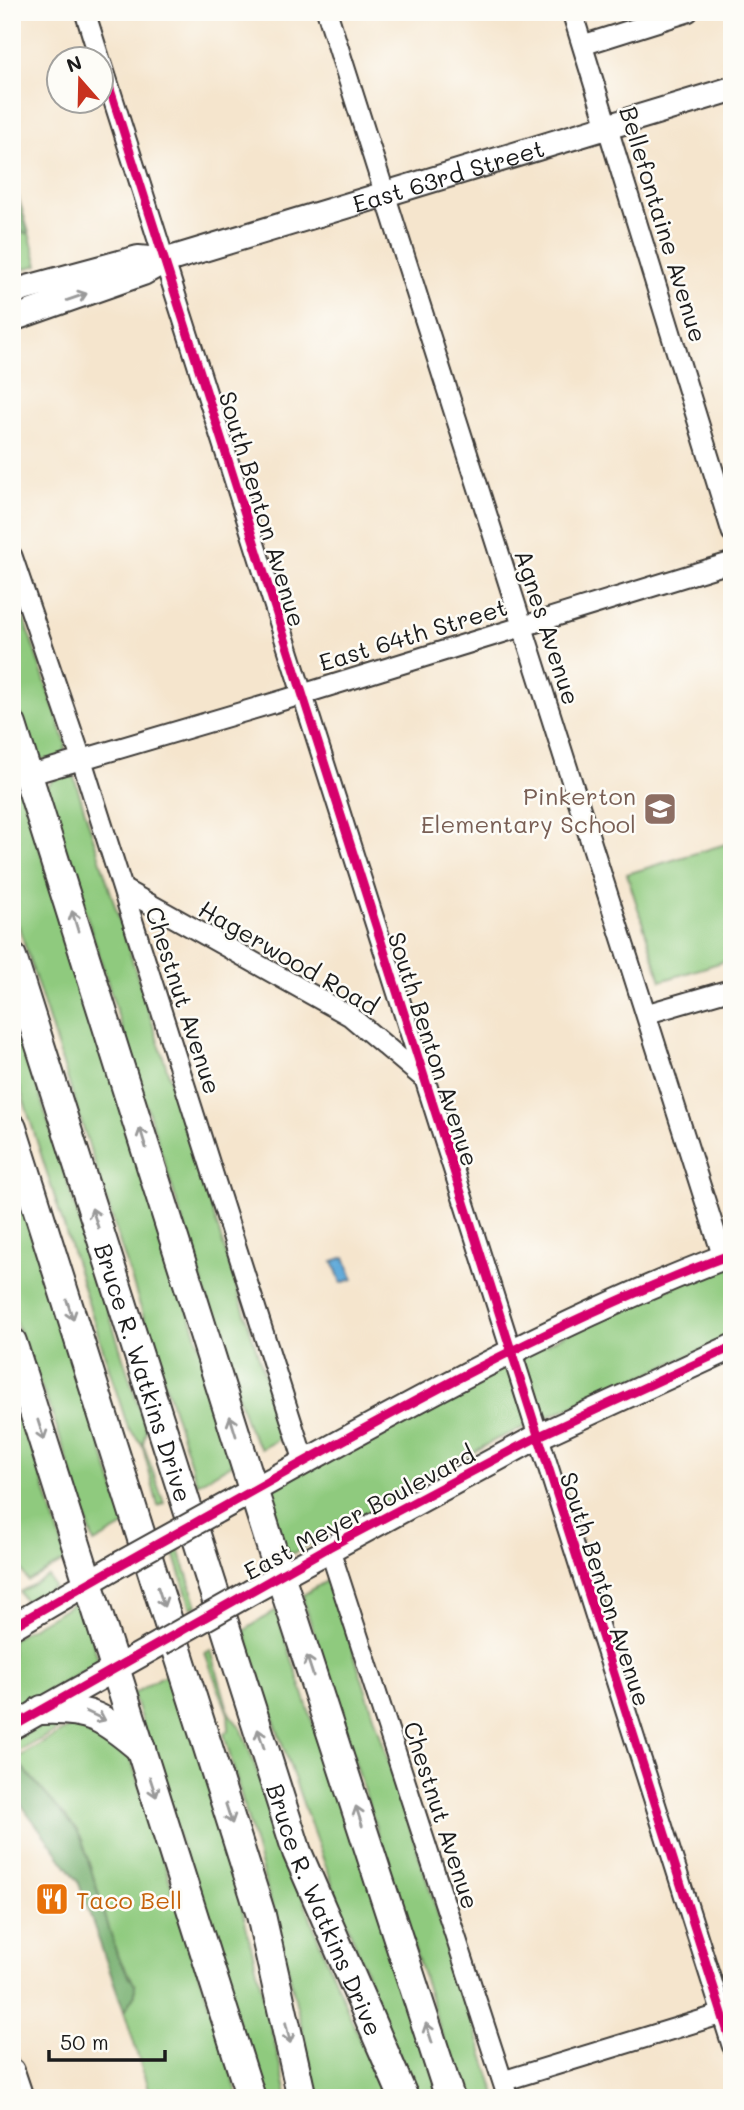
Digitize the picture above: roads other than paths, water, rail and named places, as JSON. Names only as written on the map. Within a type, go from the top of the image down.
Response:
[{"type":"highway","points":[[12,725],[253,1491],[450,2098]]},
{"type":"highway","name":"Bruce R. Watkins Drive","points":[[12,957],[297,1852],[404,2098]]},
{"type":"highway","name":"Bruce R. Watkins Drive","points":[[12,1128],[261,1916],[302,2098]]},
{"type":"highway","points":[[12,1342],[90,1581],[251,2098]]},
{"type":"highway","points":[[42,1710],[89,1712],[106,1720],[141,1749]]},
{"type":"main road","name":"East 63rd Street","points":[[12,319],[143,273],[164,261],[732,89]]},
{"type":"main road","name":"East 63rd Street","points":[[12,292],[138,258],[164,261]]},
{"type":"main road","points":[[12,1627],[304,1461],[510,1352],[630,1295],[727,1255]]},
{"type":"main road","name":"East Meyer Boulevard","points":[[12,1727],[329,1547],[537,1437],[732,1347]]},
{"type":"main road","points":[[12,2071],[21,2098]]},
{"type":"street","name":"South Benton Avenue","points":[[85,12],[96,46]]},
{"type":"street","name":"Agnes Avenue","points":[[327,12],[646,1014],[727,1255]]},
{"type":"street","name":"Bellefontaine Avenue","points":[[572,12],[732,532]]},
{"type":"street","points":[[583,45],[688,12]]},
{"type":"street","name":"South Benton Avenue","points":[[116,109],[537,1437],[727,2012],[732,2045]]},
{"type":"street","name":"Chestnut Avenue","points":[[12,556],[82,761],[304,1461]]},
{"type":"street","name":"East 64th Street","points":[[29,775],[301,695],[732,562]]},
{"type":"street","name":"Hagerwood Road","points":[[123,889],[350,1016],[423,1078]]},
{"type":"street","points":[[646,1014],[732,989]]},
{"type":"street","name":"Chestnut Avenue","points":[[329,1547],[505,2090]]},
{"type":"street","points":[[505,2090],[727,2012]]},
{"type":"water","points":[[345,1257],[353,1279],[341,1283],[333,1261]]},
{"type":"place","name":"Pinkerton Elementary School","points":[[660,809]]},
{"type":"place","name":"Taco Bell","points":[[52,1899]]}]
